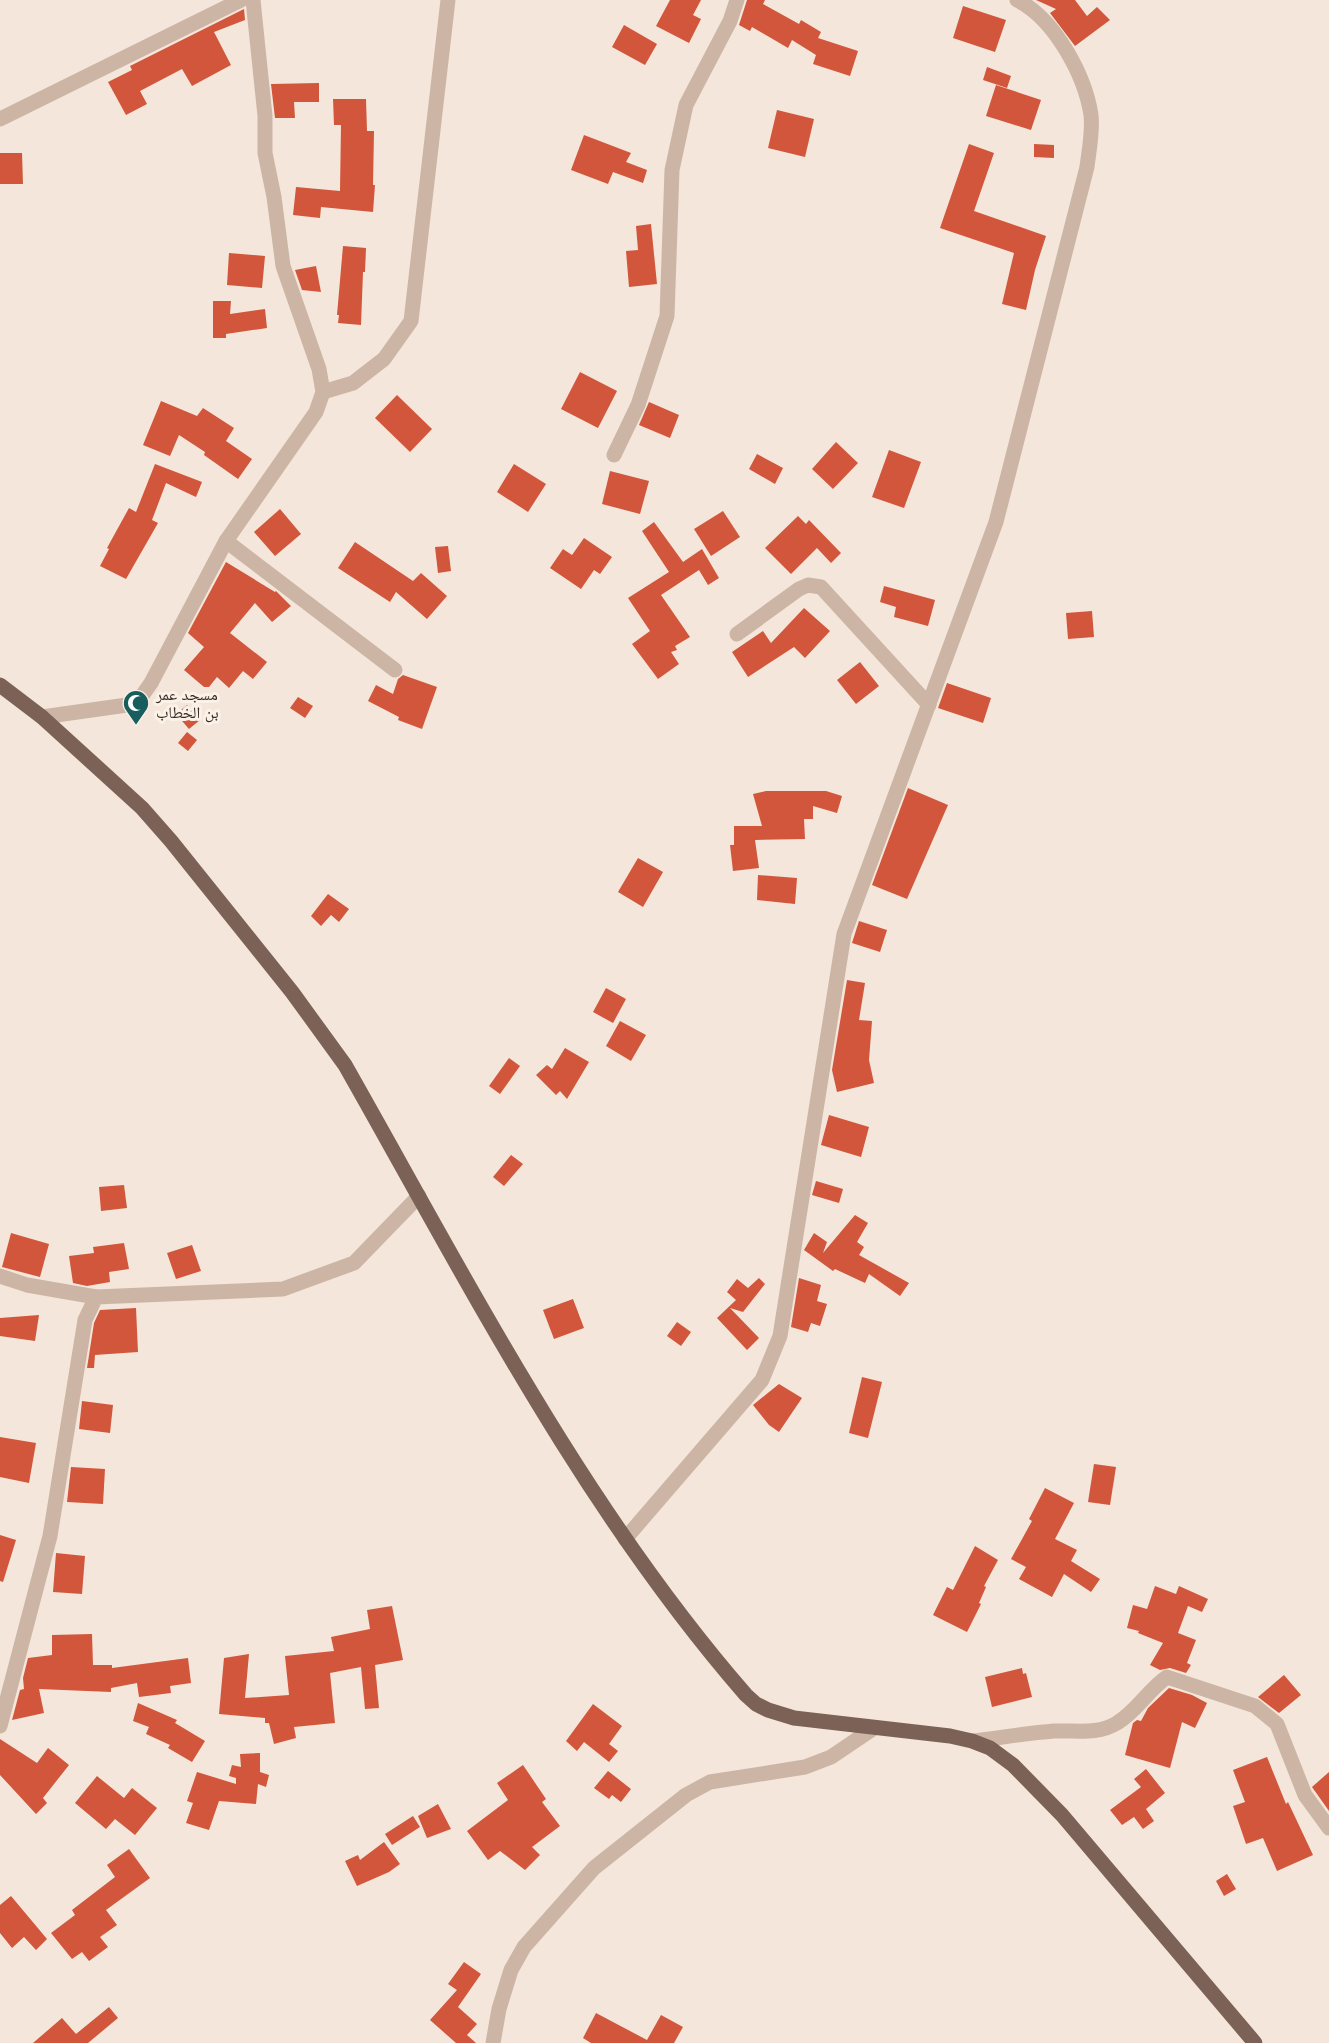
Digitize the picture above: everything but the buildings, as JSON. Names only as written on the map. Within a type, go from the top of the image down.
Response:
[{"type":"main road","points":[[0,685],[42,717],[142,808],[285,983],[345,1065],[545,1415],[625,1539],[733,1680],[756,1704],[794,1718],[950,1736],[990,1748],[1013,1765],[1062,1815],[1255,2043]]},
{"type":"street","points":[[0,118],[241,0]]},
{"type":"street","points":[[42,717],[127,705],[139,700],[152,683],[226,540],[316,412],[323,392],[319,369],[283,266],[274,197],[265,153],[265,116],[253,0]]},
{"type":"street","points":[[323,392],[353,384],[384,359],[411,321],[448,0]]},
{"type":"street","points":[[614,455],[638,405],[667,316],[672,170],[686,105],[726,31],[737,0]]},
{"type":"street","points":[[625,1539],[762,1380],[780,1336],[844,934],[996,522],[1087,167],[1091,116],[1077,67],[1059,39],[1029,6],[1017,0]]},
{"type":"street","points":[[226,540],[395,670]]},
{"type":"street","points":[[737,634],[799,589],[808,585],[821,587],[929,705]]},
{"type":"street","points":[[0,1276],[27,1285],[96,1297],[283,1289],[354,1263],[419,1196]]},
{"type":"street","points":[[0,1726],[50,1536],[86,1320],[96,1297]]},
{"type":"street","points":[[972,1741],[1056,1731],[1101,1730],[1125,1718],[1158,1683],[1167,1677],[1255,1706],[1276,1724],[1305,1795],[1329,1828]]},
{"type":"street","points":[[493,2043],[499,2008],[511,1970],[524,1947],[594,1868],[686,1795],[710,1782],[805,1767],[831,1757],[874,1728]]},
{"type":"place","name":"مسجد عمر بن الخطاب","points":[[136,726]]}]
